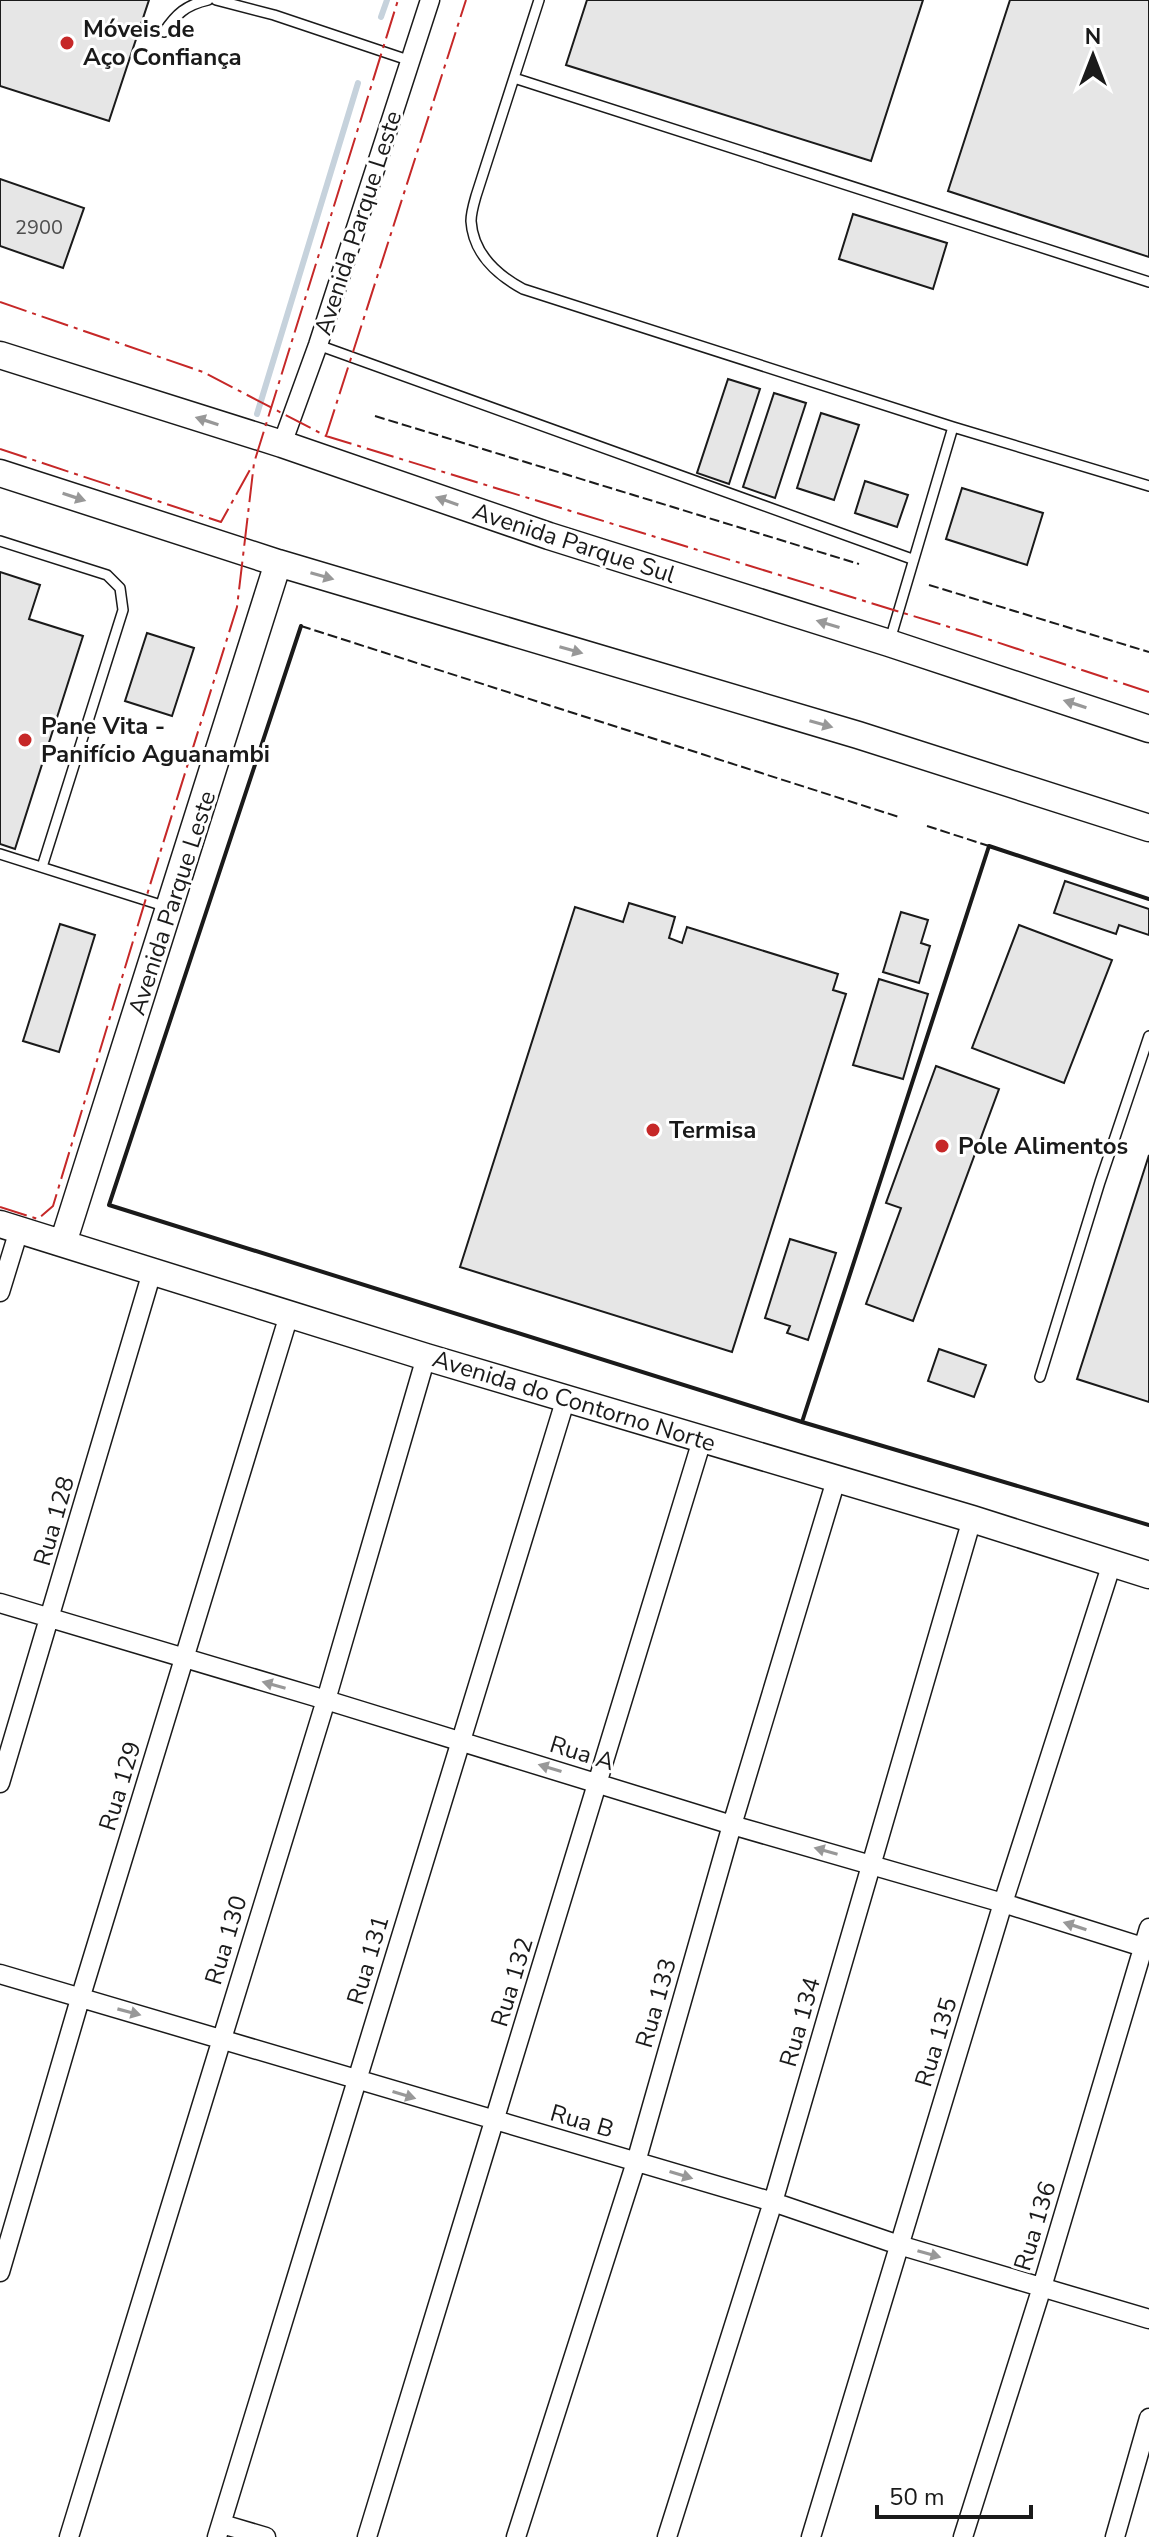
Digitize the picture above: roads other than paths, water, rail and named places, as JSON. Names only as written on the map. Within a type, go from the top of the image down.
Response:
[{"type":"street","name":"Avenida Parque Leste","points":[[282,444],[318,345],[430,0]]},
{"type":"street","name":"Avenida Parque Sul","points":[[0,355],[282,444],[549,536],[1149,729]]},
{"type":"street","points":[[0,473],[278,563],[858,735],[1149,828]]},
{"type":"street","name":"Avenida Parque Leste","points":[[63,1243],[278,563]]},
{"type":"street","points":[[0,1292],[10,1227]]},
{"type":"street","name":"Avenida do Contorno Norte","points":[[10,1227],[426,1357],[972,1519],[1149,1575]]},
{"type":"street","name":"Rua 128","points":[[0,1783],[152,1272]]},
{"type":"street","name":"Rua 129","points":[[0,2272],[289,1315]]},
{"type":"street","name":"Rua 130","points":[[69,2537],[326,1700],[426,1357]]},
{"type":"street","name":"Rua 131","points":[[220,2531],[566,1398]]},
{"type":"street","name":"Rua 132","points":[[367,2537],[702,1440]]},
{"type":"street","name":"Rua 133","points":[[516,2537],[636,2162],[732,1825],[836,1480]]},
{"type":"street","name":"Rua 134","points":[[667,2537],[773,2202],[972,1519]]},
{"type":"street","name":"Rua 135","points":[[811,2537],[1003,1903],[1112,1563]]},
{"type":"street","name":"Rua A","points":[[0,1603],[1146,1948]]},
{"type":"street","name":"Rua 136","points":[[963,2537],[1146,1948],[1149,1928]]},
{"type":"street","name":"Rua B","points":[[0,1974],[773,2202],[899,2245],[1149,2319]]},
{"type":"street","points":[[1115,2537],[1149,2418]]},
{"type":"street","points":[[220,2531],[266,2537]]},
{"type":"lane","points":[[164,32],[176,14],[192,4],[208,0]]},
{"type":"lane","points":[[216,0],[274,15],[411,61]]},
{"type":"lane","points":[[539,0],[471,220],[476,242],[501,278],[523,289],[953,427],[1149,486]]},
{"type":"lane","points":[[514,78],[1149,282]]},
{"type":"lane","points":[[318,345],[912,559]]},
{"type":"lane","points":[[889,643],[953,427]]},
{"type":"lane","points":[[0,541],[107,575],[120,588],[123,610],[42,867]]},
{"type":"lane","points":[[0,854],[170,908]]},
{"type":"lane","points":[[1040,1377],[1081,1240],[1149,1036]]},
{"type":"waterway","points":[[381,17],[387,0]]},
{"type":"waterway","points":[[257,414],[358,83]]},
{"type":"place","name":"Móveis de Aço Confiança","points":[[67,43]]},
{"type":"place","name":"Pane Vita - Panifício Aguanambi","points":[[25,740]]},
{"type":"place","name":"Termisa","points":[[653,1130]]},
{"type":"place","name":"Pole Alimentos","points":[[942,1146]]}]
